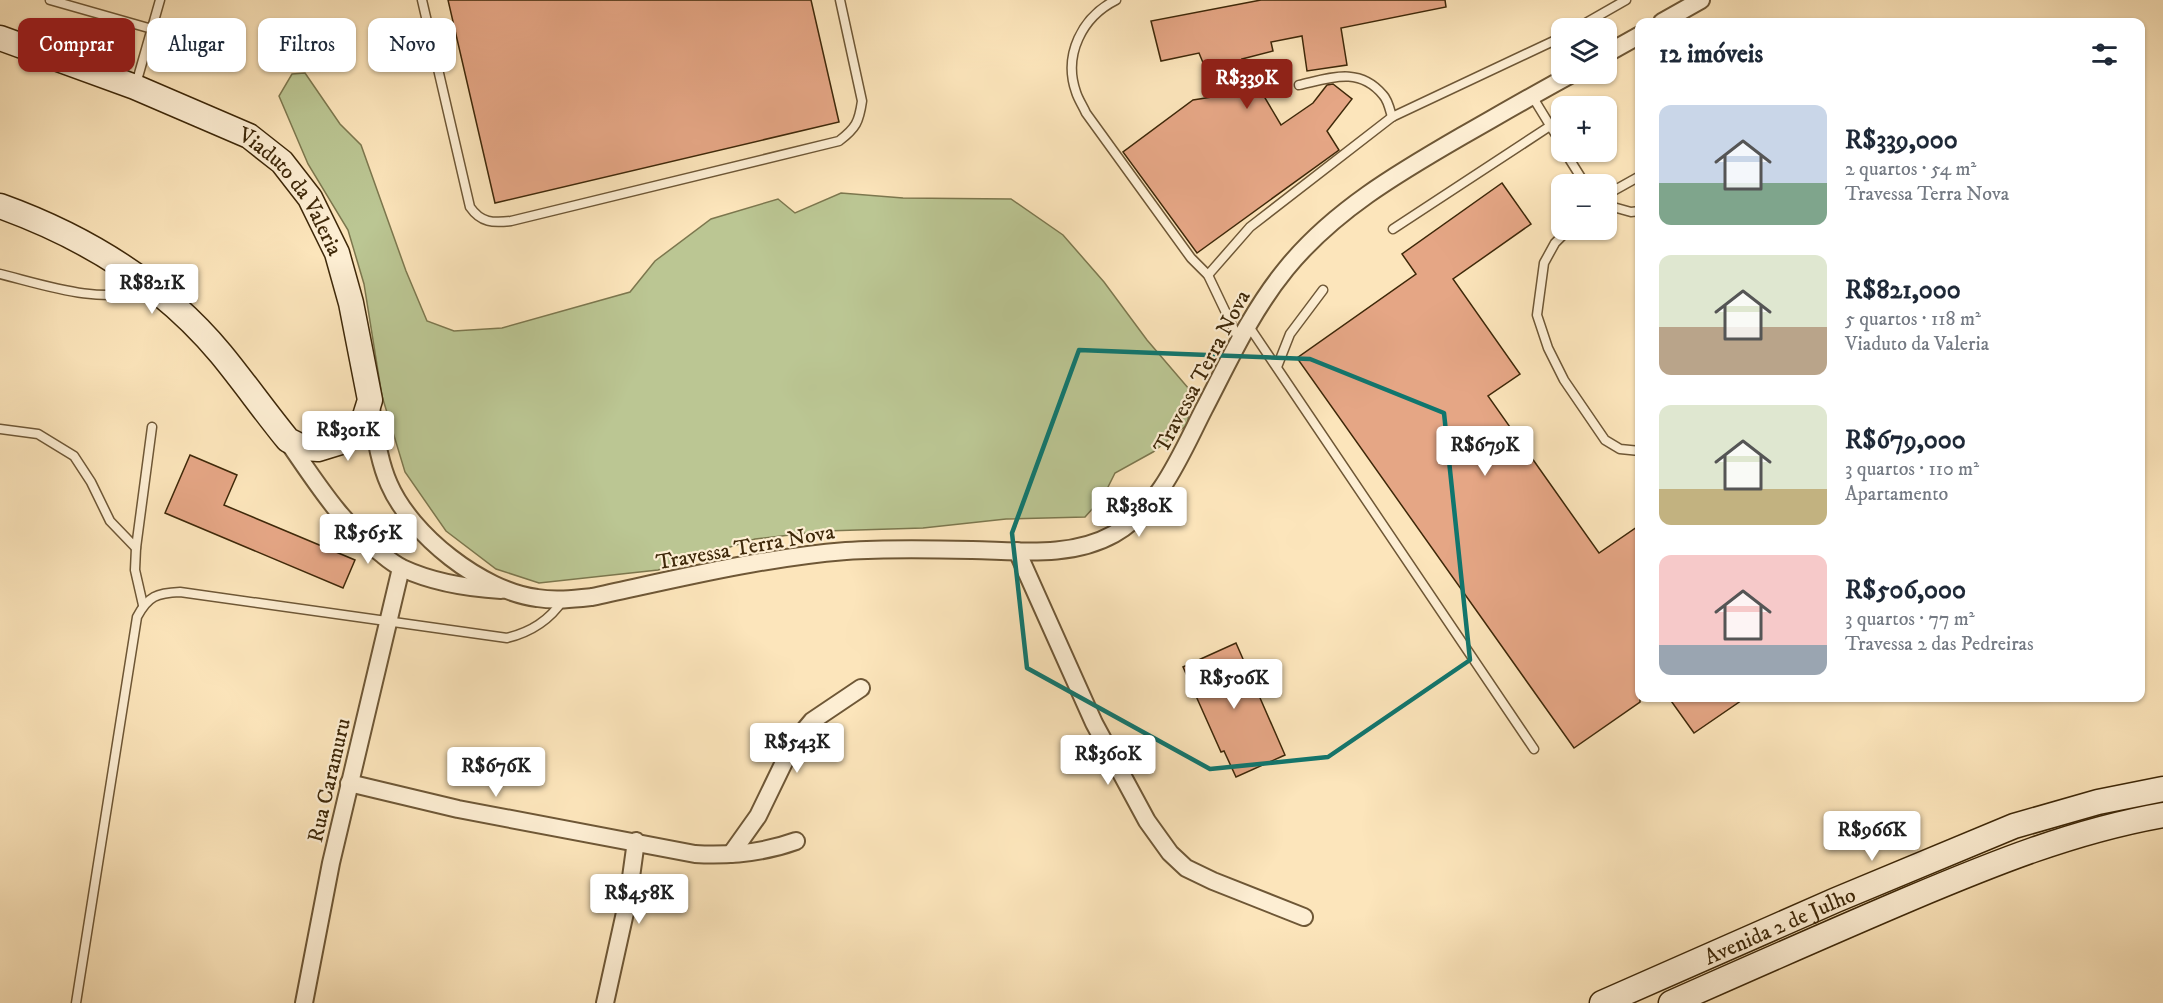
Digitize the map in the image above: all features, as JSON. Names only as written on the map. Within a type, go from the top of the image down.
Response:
[{"type":"main road","name":"Viaduto da Valeria","points":[[0,38],[135,87],[249,136],[282,162],[309,198],[337,253],[351,303],[370,400]]},
{"type":"main road","points":[[0,206],[78,238],[119,263],[153,288],[220,352],[288,440],[304,448],[318,449],[344,441],[357,429],[365,416],[370,400]]},
{"type":"main road","name":"Avenida 2 de Julho","points":[[1602,1003],[1836,900],[2014,826],[2098,802],[2163,789]]},
{"type":"main road","name":"Avenida 2 de Julho","points":[[1671,1003],[1987,866],[2049,843],[2163,815]]},
{"type":"street","points":[[1669,18],[1701,0]]},
{"type":"street","points":[[1617,48],[1635,38]]},
{"type":"street","name":"Travessa Terra Nova","points":[[508,590],[535,598],[563,600],[592,597],[770,560],[814,554],[894,549],[1052,551],[1082,547],[1115,533],[1154,499],[1173,471],[1258,306],[1308,244],[1340,214],[1413,164],[1554,84]]},
{"type":"street","points":[[370,400],[381,463],[389,485],[416,527],[467,570],[508,590]]},
{"type":"street","points":[[288,440],[321,490],[351,526],[374,548],[401,568],[450,585],[508,590]]},
{"type":"street","points":[[1017,551],[1094,723],[1147,821],[1170,853],[1186,867],[1213,881],[1304,917]]},
{"type":"street","name":"Rua Caramuru","points":[[304,1003],[331,863],[401,568]]},
{"type":"street","points":[[732,854],[758,816],[789,752],[802,733],[812,721],[861,688]]},
{"type":"street","points":[[350,783],[458,809],[695,854],[732,854],[778,848],[796,842]]},
{"type":"street","points":[[605,1003],[628,899],[636,841]]},
{"type":"lane","points":[[50,0],[147,28]]},
{"type":"lane","points":[[155,18],[160,0]]},
{"type":"lane","points":[[422,0],[470,207],[477,217],[492,223],[511,221],[839,141],[853,131],[860,118],[862,101],[840,0]]},
{"type":"lane","points":[[1116,0],[1082,28],[1073,52],[1072,71],[1075,92],[1086,113],[1191,258],[1208,275],[1239,340]]},
{"type":"lane","points":[[1594,18],[1626,0]]},
{"type":"lane","points":[[1208,275],[1250,227],[1392,117],[1551,43]]},
{"type":"lane","points":[[135,87],[147,46]]},
{"type":"lane","points":[[1299,85],[1344,75],[1367,81],[1385,96],[1392,117]]},
{"type":"lane","points":[[1393,230],[1550,126],[1532,96]]},
{"type":"lane","points":[[1617,189],[1635,179]]},
{"type":"lane","points":[[1617,208],[1635,212]]},
{"type":"lane","points":[[1558,240],[1544,263],[1537,315],[1548,348],[1564,380],[1605,440],[1620,449],[1635,450]]},
{"type":"lane","points":[[0,274],[91,295],[116,296],[153,288]]},
{"type":"lane","points":[[1277,367],[1290,334],[1323,290]]},
{"type":"lane","points":[[1248,324],[1533,749]]},
{"type":"lane","points":[[143,605],[135,570],[136,548],[152,427]]},
{"type":"lane","points":[[0,429],[38,434],[74,456],[91,482],[110,521],[136,548]]},
{"type":"lane","points":[[76,1003],[137,616],[143,605],[153,596],[166,592],[180,592],[507,638],[526,632],[545,622],[563,600]]},
{"type":"highlighted area","points":[[1079,350],[1310,359],[1444,413],[1470,660],[1328,757],[1210,769],[1027,668],[1012,533]]},
{"type":"green space","points":[[305,73],[340,124],[361,145],[406,271],[427,321],[454,331],[502,328],[630,292],[655,261],[711,219],[778,199],[795,213],[841,193],[903,198],[1011,199],[1063,235],[1104,282],[1147,340],[1189,389],[1188,424],[1153,452],[1115,473],[1103,497],[1085,517],[1006,519],[923,528],[825,531],[755,539],[658,570],[539,583],[496,569],[446,531],[405,472],[382,396],[364,284],[348,230],[308,164],[279,96],[292,74]]},
{"type":"building","points":[[448,0],[811,0],[839,122],[495,203],[456,35],[456,18],[452,18]]},
{"type":"building","points":[[1261,0],[1445,0],[1446,7],[1341,28],[1347,65],[1307,71],[1302,36],[1271,42],[1273,51],[1242,59],[1281,125],[1313,103],[1327,85],[1333,84],[1352,99],[1327,131],[1339,150],[1197,253],[1123,152],[1193,100],[1231,94],[1212,62],[1204,65],[1199,53],[1161,61],[1151,21]]},
{"type":"building","points":[[1502,183],[1531,224],[1453,279],[1520,374],[1488,396],[1599,553],[1635,528],[1635,702],[1640,702],[1574,748],[1297,358],[1416,274],[1402,254]]},
{"type":"building","points":[[190,455],[237,475],[224,505],[355,560],[343,588],[165,513]]},
{"type":"building","points":[[1236,643],[1285,755],[1236,777],[1224,751],[1221,752],[1183,667]]},
{"type":"building","points":[[1672,702],[1739,702],[1694,733]]}]
